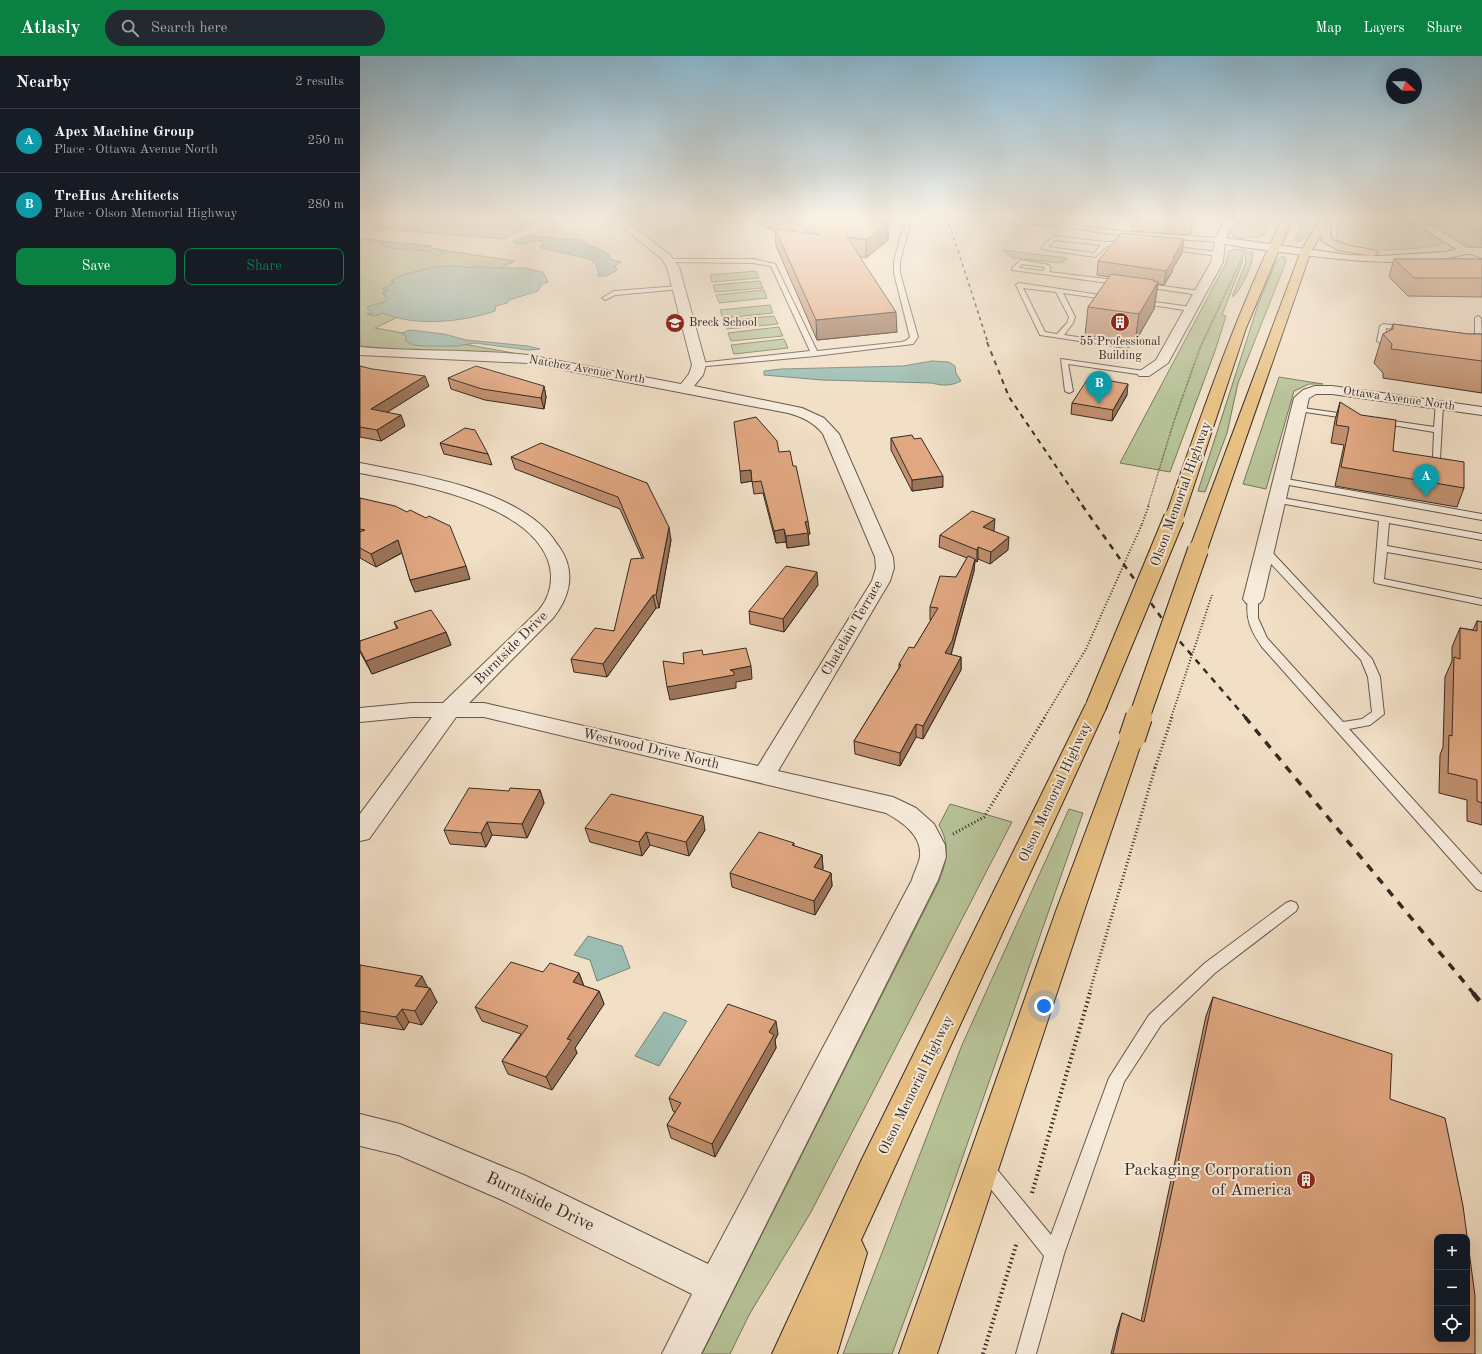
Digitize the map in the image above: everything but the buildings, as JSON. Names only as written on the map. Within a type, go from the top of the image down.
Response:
[{"type":"main road","name":"Olson Memorial Highway","points":[[790,1354],[874,1171],[1096,706],[1174,518],[1244,316],[1260,278]]},
{"type":"main road","points":[[918,1354],[1070,911],[1198,550],[1302,278]]},
{"type":"main road","points":[[818,1354],[874,1171]]},
{"type":"street","points":[[676,278],[699,365],[696,375],[685,388]]},
{"type":"street","points":[[1144,373],[1162,363],[1208,278]]},
{"type":"street","name":"Natchez Avenue North","points":[[360,351],[395,354],[517,358],[784,407],[810,415]]},
{"type":"street","name":"Ottawa Avenue North","points":[[1299,408],[1301,398],[1305,394],[1315,390],[1340,390],[1482,411]]},
{"type":"street","points":[[1253,600],[1299,408]]},
{"type":"street","name":"Chatelain Terrace","points":[[764,775],[881,581],[885,568],[884,557],[831,434],[823,423],[810,415]]},
{"type":"street","name":"Burntside Drive","points":[[360,468],[405,477],[466,493],[517,514],[537,529],[551,546],[559,564],[562,579],[557,597],[546,614],[450,709],[360,832]]},
{"type":"street","name":"Westwood Drive North","points":[[360,715],[450,709],[484,710],[893,806],[912,816],[930,838]]},
{"type":"street","points":[[681,1354],[925,880],[933,855],[930,838]]},
{"type":"street","name":"Burntside Drive","points":[[360,1130],[400,1140],[514,1188],[715,1286]]},
{"type":"lane","points":[[779,278],[814,354]]},
{"type":"lane","points":[[699,365],[902,344],[914,337],[898,278]]},
{"type":"lane","points":[[1080,278],[1199,293]]},
{"type":"lane","points":[[1121,299],[1019,285],[1042,334],[1126,346]]},
{"type":"lane","points":[[605,298],[614,293],[679,288]]},
{"type":"lane","points":[[1059,291],[1072,317],[1070,323],[1060,336]]},
{"type":"lane","points":[[1129,300],[1191,309]]},
{"type":"lane","points":[[1476,341],[1478,318]]},
{"type":"lane","points":[[1403,344],[1381,341],[1383,326],[1413,330]]},
{"type":"lane","points":[[1069,391],[1064,361],[1144,373]]},
{"type":"lane","points":[[1438,457],[1439,405]]},
{"type":"lane","points":[[1299,408],[1438,430]]},
{"type":"lane","points":[[1281,481],[1482,517]]},
{"type":"lane","points":[[1277,500],[1482,537]]},
{"type":"lane","points":[[1384,519],[1379,581],[1482,602]]},
{"type":"lane","points":[[1382,548],[1482,566]]},
{"type":"lane","points":[[1265,551],[1366,659],[1374,677],[1378,714],[1366,722],[1340,727]]},
{"type":"lane","points":[[1253,600],[1250,612],[1253,626],[1266,645],[1482,885]]},
{"type":"lane","points":[[1026,1354],[1054,1254],[1117,1078],[1155,1020],[1210,968],[1291,907]]},
{"type":"lane","points":[[983,1166],[1054,1254]]},
{"type":"path","points":[[930,838],[958,833],[984,817],[1086,649],[1142,524],[1174,421],[1200,348],[1233,278]]},
{"type":"path","points":[[983,1354],[1025,1217],[1155,768],[1212,595]]},
{"type":"green space","points":[[360,278],[480,278],[375,328],[513,353],[403,350],[360,346]]},
{"type":"green space","points":[[711,278],[759,278],[712,282]]},
{"type":"green space","points":[[1218,278],[1236,278],[1222,315],[1226,316],[1215,351],[1170,472],[1120,463]]},
{"type":"green space","points":[[1240,278],[1245,278],[1239,290],[1232,297]]},
{"type":"green space","points":[[1269,278],[1280,278],[1238,383],[1227,433],[1205,492],[1198,491],[1258,305]]},
{"type":"green space","points":[[760,281],[763,288],[715,292],[713,285]]},
{"type":"green space","points":[[764,290],[767,298],[719,303],[716,295]]},
{"type":"green space","points":[[770,305],[773,313],[723,318],[720,310]]},
{"type":"green space","points":[[774,316],[778,324],[727,329],[724,321]]},
{"type":"green space","points":[[779,327],[783,336],[731,341],[728,333]]},
{"type":"green space","points":[[784,339],[788,348],[734,354],[731,345]]},
{"type":"green space","points":[[1279,377],[1323,384],[1309,384],[1294,391],[1266,489],[1243,484]]},
{"type":"green space","points":[[950,804],[1012,822],[811,1212],[749,1315],[730,1354],[702,1354],[939,881],[944,866],[946,846],[945,839],[939,825]]},
{"type":"green space","points":[[1069,809],[1083,813],[926,1262],[892,1354],[843,1354],[962,1045]]},
{"type":"water","points":[[397,278],[546,278],[548,282],[542,284],[538,291],[509,300],[507,303],[496,306],[495,311],[468,318],[424,321],[410,320],[383,313],[375,316],[367,314],[372,313],[367,307],[387,300],[383,293],[388,290],[382,289],[395,282],[391,281]]},
{"type":"water","points":[[410,330],[444,334],[466,340],[528,346],[540,349],[528,350],[475,343],[457,346],[413,345],[406,341],[406,336],[402,333]]},
{"type":"water","points":[[932,361],[949,362],[955,366],[956,373],[961,381],[950,385],[943,385],[932,383],[822,380],[764,375],[764,371],[781,369],[903,366]]},
{"type":"water","points":[[588,936],[622,946],[630,968],[597,981],[590,960],[574,955]]},
{"type":"water","points":[[664,1012],[687,1021],[659,1066],[635,1056]]},
{"type":"railway","points":[[967,278],[988,343]]},
{"type":"railway","points":[[987,342],[1009,397],[1083,506]]},
{"type":"railway","points":[[1082,505],[1170,630],[1246,718]]},
{"type":"railway","points":[[1245,717],[1474,994]]},
{"type":"railway","points":[[1473,993],[1482,1004]]},
{"type":"place","name":"55 Professional Building","points":[[1120,322]]},
{"type":"place","name":"Breck School","points":[[675,323]]},
{"type":"place","name":"TreHus Architects","points":[[1099,404]]},
{"type":"place","name":"Apex Machine Group","points":[[1426,497]]},
{"type":"place","name":"Packaging Corporation of America","points":[[1306,1180]]}]
